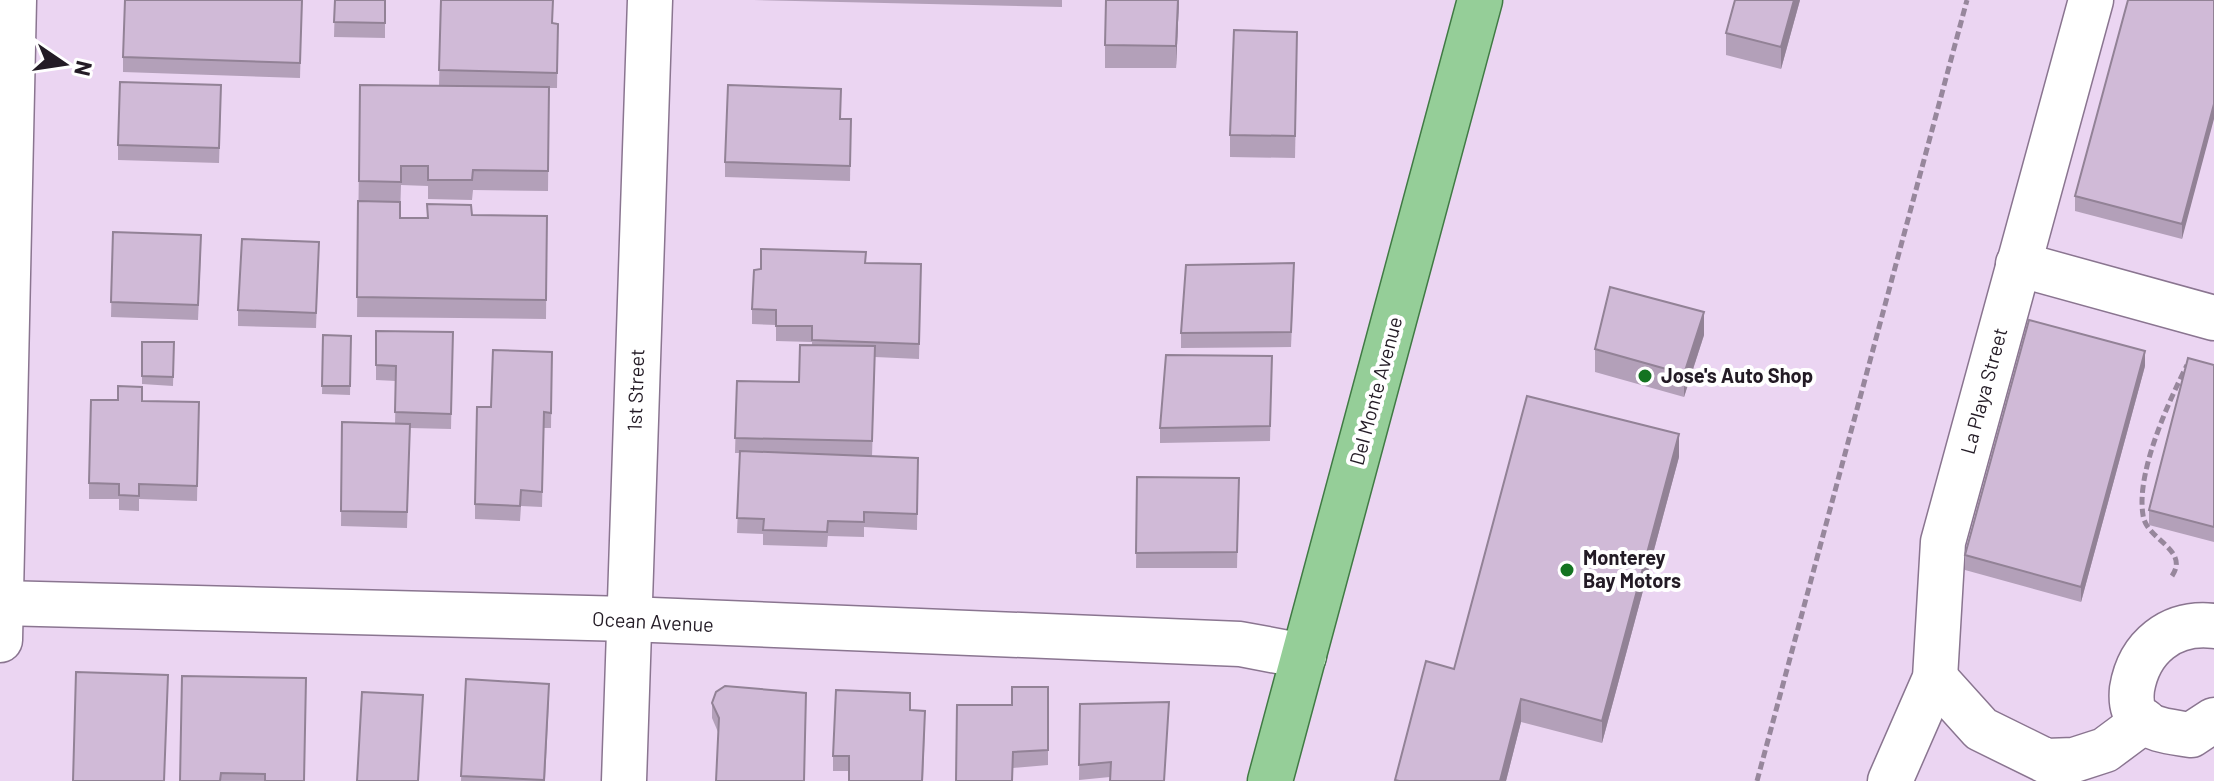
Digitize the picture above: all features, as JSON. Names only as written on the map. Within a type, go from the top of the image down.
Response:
[{"type":"main road","name":"Del Monte Avenue","points":[[1270,781],[1480,0]]},
{"type":"street","points":[[0,615],[14,0]]},
{"type":"street","name":"1st Street","points":[[624,781],[650,0]]},
{"type":"street","name":"La Playa Street","points":[[1890,781],[1935,678],[1943,542],[2091,0]]},
{"type":"street","points":[[2018,264],[2209,317]]},
{"type":"street","name":"Ocean Avenue","points":[[0,615],[628,619],[1240,644],[1304,656]]},
{"type":"street","points":[[2214,626],[2197,624],[2170,632],[2149,646],[2134,675],[2130,701],[2138,717],[2159,730],[2191,735],[2214,720]]},
{"type":"street","points":[[1935,678],[1981,729],[2046,761],[2074,760],[2105,750],[2144,721]]},
{"type":"path","points":[[1757,781],[1967,0]]},
{"type":"path","points":[[2169,580],[2175,572],[2175,554],[2149,532],[2143,516],[2143,488],[2167,406],[2209,317]]},
{"type":"building","points":[[125,0],[302,0],[300,63],[123,57]]},
{"type":"building","points":[[335,0],[385,0],[385,23],[334,22]]},
{"type":"building","points":[[441,0],[553,0],[552,23],[558,24],[557,73],[439,70]]},
{"type":"building","points":[[1106,0],[1178,0],[1176,46],[1105,45]]},
{"type":"building","points":[[1735,0],[1794,0],[1781,47],[1726,33]]},
{"type":"building","points":[[2128,0],[2214,0],[2214,104],[2182,224],[2075,196]]},
{"type":"building","points":[[1234,30],[1297,32],[1295,136],[1230,135]]},
{"type":"building","points":[[120,82],[221,85],[219,148],[118,145]]},
{"type":"building","points":[[360,85],[549,87],[548,171],[473,170],[472,180],[428,180],[428,166],[401,166],[401,182],[359,181]]},
{"type":"building","points":[[728,85],[841,89],[840,119],[851,119],[850,166],[725,162]]},
{"type":"building","points":[[358,201],[400,202],[400,218],[428,218],[427,204],[471,205],[472,215],[547,216],[546,300],[357,297]]},
{"type":"building","points":[[113,232],[201,235],[198,305],[111,302]]},
{"type":"building","points":[[242,239],[319,242],[316,313],[238,310]]},
{"type":"building","points":[[761,249],[866,252],[865,263],[921,264],[919,344],[812,340],[812,326],[776,326],[776,310],[752,309],[754,270],[761,269]]},
{"type":"building","points":[[1294,263],[1291,332],[1181,333],[1186,265]]},
{"type":"building","points":[[1610,287],[1704,312],[1684,374],[1595,349]]},
{"type":"building","points":[[2029,320],[2145,351],[2081,587],[1965,555]]},
{"type":"building","points":[[376,331],[453,332],[451,414],[395,412],[396,366],[376,365]]},
{"type":"building","points":[[323,335],[351,336],[350,386],[322,386]]},
{"type":"building","points":[[142,342],[174,342],[173,377],[142,376]]},
{"type":"building","points":[[800,345],[875,346],[872,441],[735,438],[737,381],[799,382]]},
{"type":"building","points":[[493,350],[552,352],[551,413],[544,412],[542,492],[521,490],[520,506],[475,504],[477,407],[491,407]]},
{"type":"building","points":[[1166,355],[1272,356],[1270,426],[1160,428]]},
{"type":"building","points":[[2188,358],[2214,365],[2214,527],[2149,510]]},
{"type":"building","points":[[118,386],[142,387],[142,401],[199,402],[197,486],[139,484],[139,496],[119,495],[119,484],[89,483],[91,400],[118,400]]},
{"type":"building","name":"Monterey Bay Motors","points":[[1527,396],[1679,434],[1602,721],[1521,699],[1500,781],[1395,780],[1426,661],[1454,669]]},
{"type":"building","points":[[342,422],[410,424],[407,512],[341,511]]},
{"type":"building","points":[[740,451],[918,458],[917,514],[864,512],[864,522],[828,521],[827,532],[763,530],[764,519],[737,518]]},
{"type":"building","points":[[1137,477],[1239,478],[1237,552],[1136,553]]},
{"type":"building","points":[[76,672],[168,675],[164,781],[73,781]]},
{"type":"building","points":[[182,676],[306,678],[304,781],[265,781],[265,774],[221,773],[220,781],[180,781]]},
{"type":"building","points":[[466,679],[549,684],[544,780],[461,776]]},
{"type":"building","points":[[725,686],[806,693],[804,781],[716,781],[719,718],[712,703],[716,692]]},
{"type":"building","points":[[1012,687],[1048,687],[1048,750],[1013,752],[1012,781],[956,781],[957,705],[1012,705]]},
{"type":"building","points":[[836,690],[910,693],[910,710],[925,711],[922,781],[849,781],[849,756],[833,756]]},
{"type":"building","points":[[362,692],[423,695],[418,781],[357,781]]},
{"type":"building","points":[[1169,702],[1164,781],[1110,781],[1111,762],[1079,765],[1080,704]]},
{"type":"place","name":"Jose's Auto Shop","points":[[1645,376]]},
{"type":"place","name":"Monterey Bay Motors","points":[[1567,570]]}]
